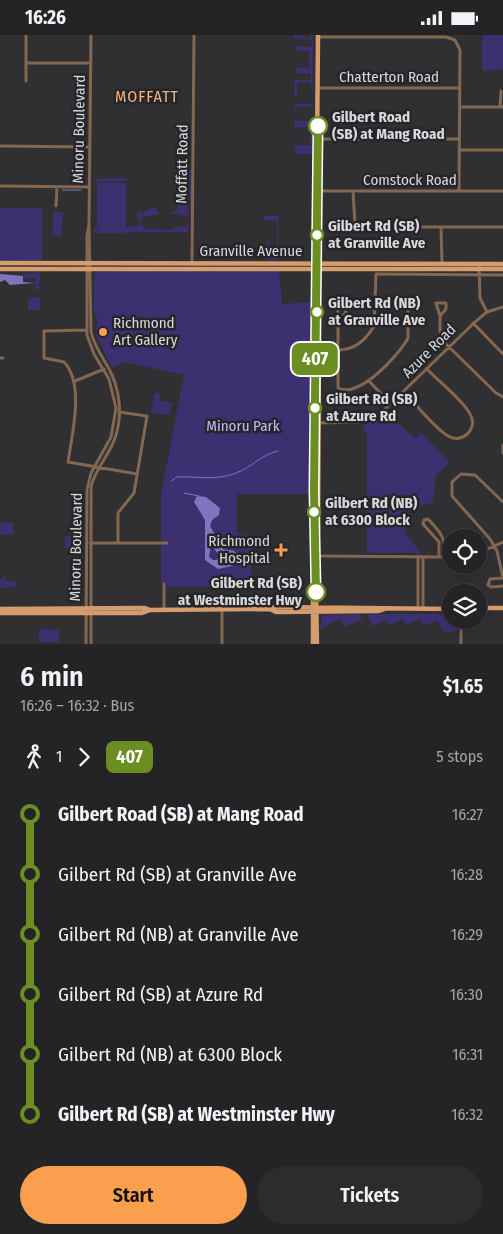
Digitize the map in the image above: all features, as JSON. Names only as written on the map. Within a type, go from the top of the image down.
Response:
[{"type":"main road","points":[[315,644],[318,36]]},
{"type":"main road","name":"Granville Avenue","points":[[0,263],[89,266],[480,266],[503,263]]},
{"type":"main road","name":"Granville Avenue","points":[[0,269],[192,264],[317,266],[442,263],[503,269]]},
{"type":"main road","points":[[0,613],[144,608],[150,610],[222,610],[270,609],[274,607],[378,611],[384,609],[442,609]]},
{"type":"main road","points":[[487,608],[503,608]]},
{"type":"main road","points":[[0,609],[89,610],[142,613],[150,610]]},
{"type":"street","points":[[26,35],[26,81]]},
{"type":"street","name":"Minoru Boulevard","points":[[88,543],[91,487],[99,467],[116,437],[118,412],[116,385],[93,342],[91,332],[89,224],[92,35]]},
{"type":"street","name":"Moffatt Road","points":[[192,264],[194,35]]},
{"type":"street","points":[[318,36],[446,37],[455,40],[460,50],[459,191]]},
{"type":"street","points":[[26,63],[91,63]]},
{"type":"street","name":"Chatterton Road","points":[[318,88],[460,88]]},
{"type":"street","points":[[460,107],[502,107],[501,91]]},
{"type":"street","points":[[318,139],[459,139]]},
{"type":"street","points":[[0,146],[90,147]]},
{"type":"street","points":[[459,150],[503,150]]},
{"type":"street","points":[[0,186],[90,187]]},
{"type":"street","points":[[56,206],[57,187]]},
{"type":"street","name":"Comstock Road","points":[[318,191],[503,191]]},
{"type":"street","points":[[353,191],[355,224],[357,226],[503,227]]},
{"type":"street","points":[[442,227],[442,263]]},
{"type":"street","name":"Minoru Boulevard","points":[[89,266],[86,330],[90,346],[111,385],[118,412],[111,437],[95,466],[87,490],[90,644]]},
{"type":"street","points":[[480,266],[480,298],[487,312]]},
{"type":"street","points":[[338,350],[353,347],[370,332],[376,322],[376,275],[503,275]]},
{"type":"street","points":[[338,319],[339,389],[356,389],[369,381],[405,345],[409,331],[408,306],[376,305]]},
{"type":"street","name":"Azure Road","points":[[317,423],[362,422],[380,414],[472,323],[487,312],[503,307]]},
{"type":"street","points":[[440,316],[441,335],[496,393],[503,397]]},
{"type":"street","points":[[472,323],[503,354]]},
{"type":"street","points":[[86,330],[44,331],[44,358],[64,362],[71,371],[75,381],[74,436],[68,461],[137,474]]},
{"type":"street","points":[[75,381],[104,369]]},
{"type":"street","points":[[404,392],[448,436],[458,438],[468,433],[472,424],[470,413],[427,369]]},
{"type":"street","points":[[369,381],[391,405]]},
{"type":"street","points":[[118,412],[147,416],[132,497],[123,505],[118,513],[118,543]]},
{"type":"street","points":[[503,445],[503,453]]},
{"type":"street","points":[[503,502],[475,475],[461,475],[452,482],[452,496],[486,532],[495,547],[503,578],[490,579],[488,585],[491,587],[503,585]]},
{"type":"street","points":[[316,556],[439,557],[439,542],[423,525],[424,520],[428,519],[442,535]]},
{"type":"street","points":[[88,543],[167,543]]},
{"type":"street","points":[[487,550],[503,543]]},
{"type":"street","points":[[418,556],[420,609]]},
{"type":"street","points":[[420,609],[423,557]]},
{"type":"street","points":[[164,584],[164,610]]},
{"type":"street","name":"Minoru Boulevard","points":[[86,644],[89,610]]},
{"type":"street","points":[[222,610],[222,644]]},
{"type":"street","points":[[461,629],[461,644]]},
{"type":"green space","points":[[294,35],[303,35],[303,38],[310,38],[310,35],[313,35],[312,154],[296,154],[294,144],[297,140],[297,145],[310,145],[310,126],[295,128],[294,118],[297,118],[298,121],[312,121],[312,107],[298,107],[295,110],[294,99],[296,104],[312,104],[311,82],[297,82],[297,96],[294,96],[295,80],[311,80],[311,73],[296,73],[296,67],[310,69],[308,57],[310,56],[310,51],[297,50],[296,52],[295,41],[296,46],[311,47],[312,40],[294,38]]},
{"type":"green space","points":[[482,35],[503,35],[503,69],[482,71]]},
{"type":"green space","points":[[192,168],[190,229],[189,170]]},
{"type":"green space","points":[[124,178],[128,181],[95,182],[95,179]]},
{"type":"green space","points":[[97,183],[126,183],[126,228],[142,224],[144,229],[173,230],[174,227],[186,227],[186,223],[188,223],[188,232],[94,233],[93,185],[94,228],[97,228]]},
{"type":"green space","points":[[188,200],[188,216],[171,214],[178,209],[177,204]]},
{"type":"green space","points":[[155,207],[159,214],[142,217],[142,222],[139,223],[137,213],[140,212],[143,215],[143,212]]},
{"type":"green space","points":[[0,208],[42,208],[42,260],[0,260]]},
{"type":"green space","points":[[54,211],[63,213],[61,236],[52,235]]},
{"type":"green space","points":[[264,216],[278,216],[278,260],[266,260],[267,239],[269,238],[269,248],[277,248],[277,221],[264,220]]},
{"type":"green space","name":"Minoru Park","points":[[97,271],[279,271],[282,304],[312,302],[311,494],[237,494],[237,532],[249,537],[251,542],[252,587],[167,587],[166,583],[161,583],[161,494],[184,375],[124,362],[112,368],[96,335],[97,317],[94,311],[94,275]]},
{"type":"green space","points":[[40,273],[40,283],[38,283],[40,289],[35,289],[35,278],[29,278],[29,280],[23,278],[23,274]]},
{"type":"green space","points":[[40,296],[40,310],[28,310],[28,299]]},
{"type":"green space","points":[[155,393],[160,394],[159,400],[172,403],[169,415],[151,413]]},
{"type":"green space","points":[[388,413],[415,439],[421,433],[450,462],[436,475],[433,502],[409,510],[405,533],[421,553],[367,553],[367,432],[363,431],[364,425]]},
{"type":"green space","points":[[0,523],[13,523],[13,534],[0,535]]},
{"type":"green space","points":[[80,536],[80,549],[65,548],[65,537]]},
{"type":"green space","points":[[3,575],[5,575],[5,581],[17,581],[17,587],[1,588],[0,579],[3,579]]},
{"type":"green space","points":[[360,614],[362,619],[345,627],[340,619],[320,629],[322,615]]},
{"type":"green space","points":[[367,614],[442,614],[442,629],[437,620],[424,626],[420,619],[406,625],[403,619],[389,625],[386,620],[372,626]]},
{"type":"green space","points":[[39,629],[59,630],[59,642],[39,642]]},
{"type":"green space","points":[[442,629],[458,629],[458,631],[444,632]]},
{"type":"shaded area","points":[[0,274],[23,276],[23,282],[35,283],[10,285],[5,280],[0,282]]},
{"type":"shaded area","points":[[197,496],[206,497],[220,508],[219,515],[212,520],[210,526],[223,549],[234,551],[237,554],[237,561],[232,566],[218,569],[205,560],[205,520],[194,502]],"holes":[[[211,545],[219,555],[217,560],[209,557]]]},
{"type":"waterway","points":[[62,190],[81,190]]},
{"type":"waterway","points":[[171,481],[177,477],[214,478],[229,475],[241,471],[267,455],[278,451]]},
{"type":"waterway","points":[[184,493],[199,496]]},
{"type":"bus line","name":"407","points":[[316,592],[314,490],[318,126]]},
{"type":"place","name":"Gilbert Road (SB) at Mang Road","points":[[318,126]]},
{"type":"place","name":"Gilbert Rd (SB) at Granville Ave","points":[[317,235]]},
{"type":"place","name":"Gilbert Rd (NB) at Granville Ave","points":[[317,312]]},
{"type":"place","name":"Richmond Art Gallery","points":[[103,332]]},
{"type":"place","name":"Gilbert Rd (SB) at Azure Rd","points":[[315,408]]},
{"type":"place","name":"Gilbert Rd (NB) at 6300 Block","points":[[314,512]]},
{"type":"place","name":"Richmond Hospital","points":[[281,550]]},
{"type":"place","name":"Gilbert Rd (SB) at Westminster Hwy","points":[[316,592]]},
{"type":"district","name":"MOFFATT","points":[[147,96]]}]
